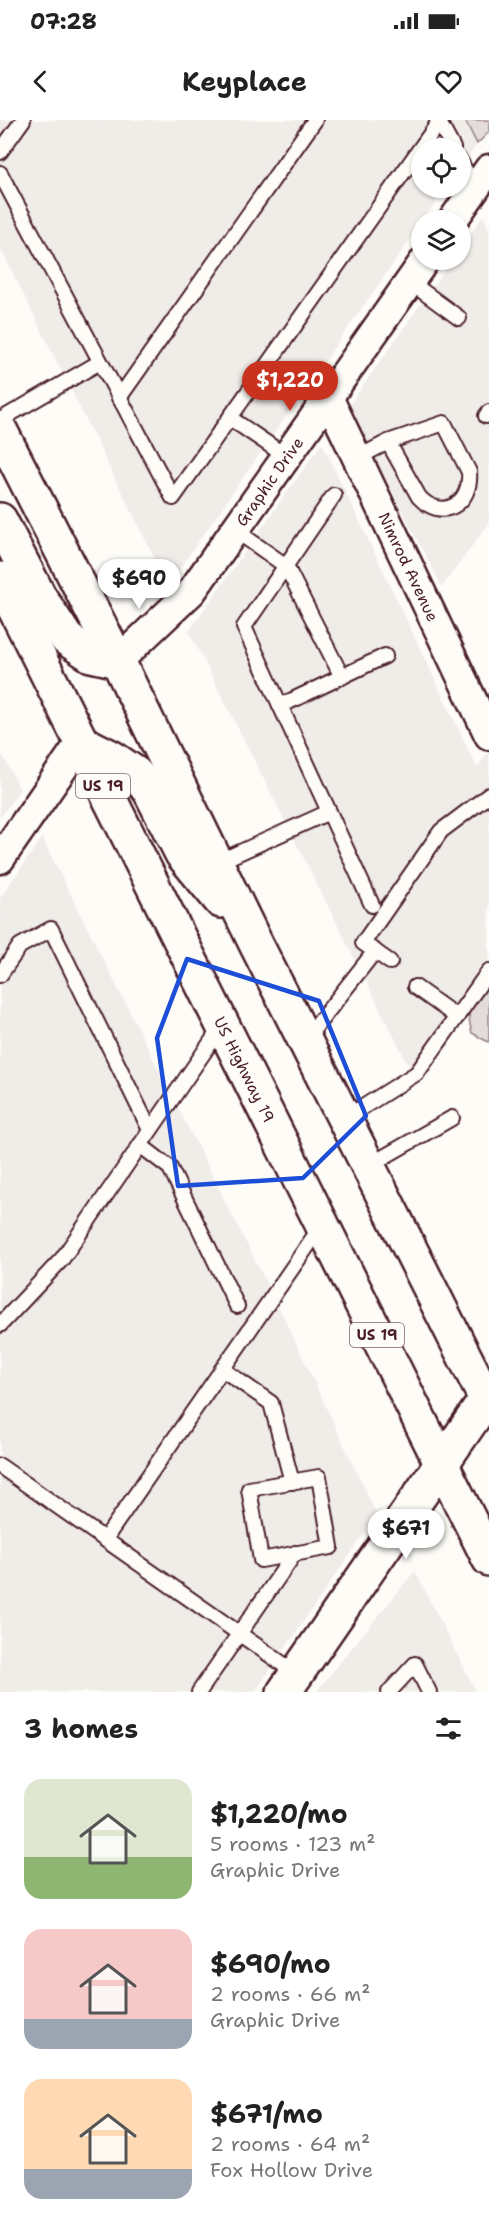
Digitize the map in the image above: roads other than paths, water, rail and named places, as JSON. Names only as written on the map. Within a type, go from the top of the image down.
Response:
[{"type":"main road","points":[[0,430],[118,661],[344,1119],[488,1400],[441,1464],[291,1683]]},
{"type":"main road","points":[[0,520],[39,596],[68,639],[91,655],[118,661]]},
{"type":"main road","name":"US Highway 19","points":[[0,579],[489,1559]]},
{"type":"main road","points":[[81,742],[111,757],[136,774],[150,791],[182,854],[255,942]]},
{"type":"street","points":[[459,210],[480,176]]},
{"type":"street","name":"Graphic Drive","points":[[118,661],[192,591],[418,271]]},
{"type":"street","name":"Nimrod Avenue","points":[[328,398],[489,735]]},
{"type":"street","points":[[2,852],[81,742]]},
{"type":"lane","points":[[0,152],[23,120]]},
{"type":"lane","points":[[119,398],[315,120]]},
{"type":"lane","points":[[0,174],[173,498],[438,121],[447,138]]},
{"type":"lane","points":[[418,271],[459,318]]},
{"type":"lane","points":[[0,420],[100,362]]},
{"type":"lane","points":[[230,418],[286,457]]},
{"type":"lane","points":[[357,458],[388,442],[444,423],[469,472],[470,481],[463,498],[456,505],[436,510],[426,505],[419,497],[388,442]]},
{"type":"lane","points":[[334,495],[244,627],[372,905]]},
{"type":"lane","points":[[235,530],[286,566],[342,677]]},
{"type":"lane","points":[[280,706],[386,656]]},
{"type":"lane","points":[[390,962],[363,943],[441,831],[489,795]]},
{"type":"lane","points":[[216,863],[329,812]]},
{"type":"lane","points":[[0,975],[20,946],[51,929],[150,1130]]},
{"type":"lane","points":[[305,1041],[375,951]]},
{"type":"lane","points":[[344,1119],[417,1073],[489,971]]},
{"type":"lane","points":[[415,987],[457,1017]]},
{"type":"lane","points":[[0,1325],[62,1259],[222,1025]]},
{"type":"lane","points":[[368,1166],[452,1118]]},
{"type":"lane","points":[[140,1145],[170,1168],[237,1306]]},
{"type":"lane","points":[[105,1539],[322,1224]]},
{"type":"lane","points":[[222,1369],[271,1403],[292,1482]]},
{"type":"lane","points":[[0,1466],[239,1634],[291,1683]]},
{"type":"lane","points":[[319,1477],[331,1547],[261,1560],[249,1490],[292,1482],[319,1477]]},
{"type":"lane","points":[[199,1692],[296,1553]]},
{"type":"lane","points":[[389,1692],[415,1665],[429,1692]]}]
